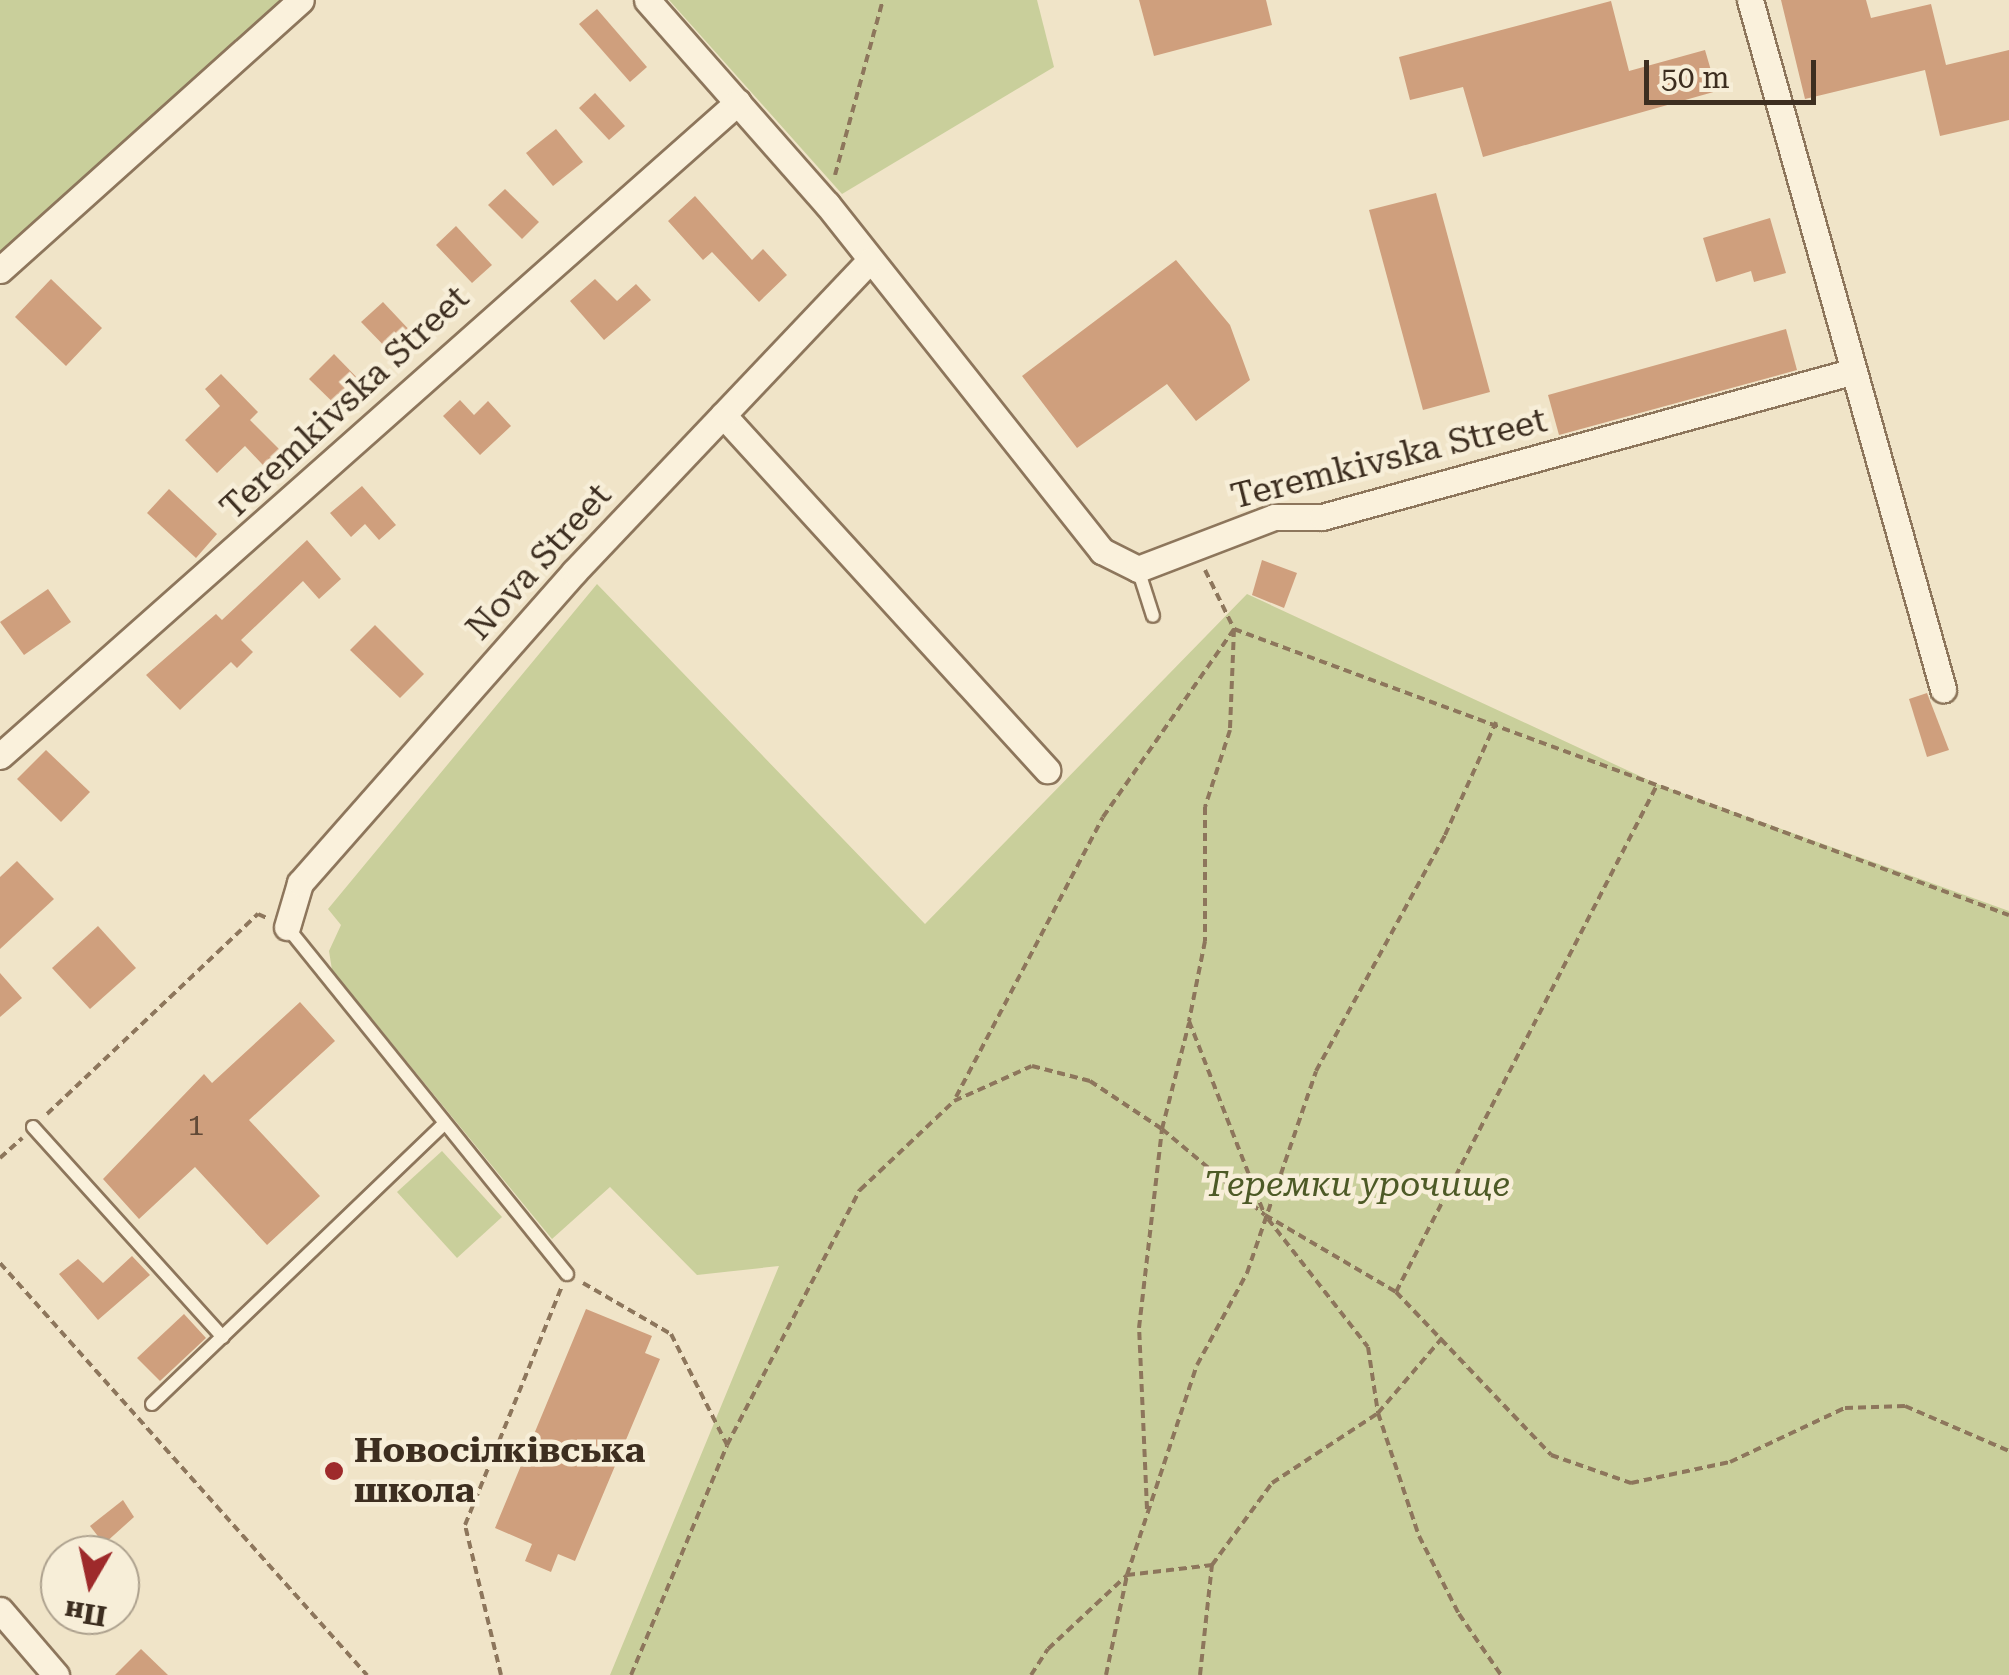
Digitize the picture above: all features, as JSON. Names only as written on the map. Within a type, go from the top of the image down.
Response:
[{"type":"street","points":[[0,270],[300,0]]},
{"type":"street","points":[[647,0],[827,204],[1102,551],[1138,569]]},
{"type":"street","points":[[1750,0],[1850,372],[1943,689]]},
{"type":"street","name":"Teremkivska Street","points":[[0,756],[738,102]]},
{"type":"street","name":"Nova Street","points":[[287,927],[300,882],[574,572],[869,261]]},
{"type":"street","name":"Teremkivska Street","points":[[1138,569],[1274,517],[1322,517],[1850,372]]},
{"type":"street","points":[[723,415],[1046,770]]},
{"type":"street","points":[[0,1610],[56,1675]]},
{"type":"lane","points":[[1138,569],[1153,616]]},
{"type":"lane","points":[[287,927],[567,1274]]},
{"type":"lane","points":[[152,1404],[444,1124]]},
{"type":"lane","points":[[33,1128],[222,1337]]},
{"type":"path","points":[[827,204],[882,0]]},
{"type":"path","points":[[1148,1514],[1140,1328],[1162,1129],[1206,941],[1205,807],[1230,730],[1234,629],[1192,549]]},
{"type":"path","points":[[1234,629],[1496,722],[2009,915]]},
{"type":"path","points":[[631,1675],[727,1444],[860,1190],[954,1101],[1103,816],[1234,629]]},
{"type":"path","points":[[1106,1675],[1128,1575],[1197,1365],[1247,1273],[1316,1071],[1445,835],[1496,722]]},
{"type":"path","points":[[1396,1292],[1657,784]]},
{"type":"path","points":[[0,1158],[258,914],[287,927]]},
{"type":"path","points":[[1189,1021],[1265,1216],[1368,1348],[1378,1413],[1419,1536],[1459,1614],[1501,1675]]},
{"type":"path","points":[[954,1101],[1032,1066],[1090,1080],[1162,1129],[1265,1216],[1396,1292],[1443,1337],[1551,1455],[1631,1483],[1730,1462],[1845,1408],[1906,1406],[2009,1451]]},
{"type":"path","points":[[0,1263],[367,1675]]},
{"type":"path","points":[[501,1675],[465,1525],[567,1274],[671,1334],[727,1444]]},
{"type":"path","points":[[1200,1675],[1212,1565],[1272,1484],[1378,1413],[1443,1337]]},
{"type":"path","points":[[1031,1675],[1048,1649],[1128,1575],[1212,1565]]},
{"type":"green space","points":[[0,0],[284,0],[0,254]]},
{"type":"green space","points":[[669,0],[1037,0],[1054,67],[842,194]]},
{"type":"green space","name":"Теремки урочище","points":[[597,584],[925,924],[1247,594],[1657,784],[2009,911],[2009,1675],[610,1675],[779,1266],[697,1275],[610,1187],[552,1239],[332,970],[329,951],[341,925],[328,909]]},
{"type":"green space","points":[[442,1151],[502,1217],[457,1258],[397,1192]]},
{"type":"building","points":[[1139,0],[1266,0],[1272,25],[1154,56]]},
{"type":"building","points":[[1781,0],[1866,0],[1871,18],[1931,4],[1946,65],[2009,50],[2009,120],[1940,136],[1925,70],[1805,99]]},
{"type":"building","points":[[1611,1],[1629,71],[1705,50],[1717,91],[1483,157],[1463,87],[1410,100],[1399,57]]},
{"type":"building","points":[[597,9],[647,67],[630,82],[579,24]]},
{"type":"building","points":[[595,93],[625,126],[609,140],[579,108]]},
{"type":"building","points":[[556,129],[583,162],[553,186],[526,153]]},
{"type":"building","points":[[505,189],[539,222],[522,239],[488,205]]},
{"type":"building","points":[[1436,193],[1490,392],[1423,410],[1369,210]]},
{"type":"building","points":[[695,196],[752,260],[763,249],[787,275],[759,302],[712,252],[703,260],[668,221]]},
{"type":"building","points":[[1770,218],[1786,273],[1754,282],[1751,271],[1716,282],[1703,238]]},
{"type":"building","points":[[456,226],[492,265],[472,283],[436,245]]},
{"type":"building","points":[[1176,260],[1230,325],[1250,380],[1196,421],[1167,384],[1077,448],[1022,376]]},
{"type":"building","points":[[51,279],[102,328],[66,366],[15,317]]},
{"type":"building","points":[[595,279],[617,301],[636,284],[651,300],[604,340],[570,301]]},
{"type":"building","points":[[383,302],[415,336],[394,356],[361,322]]},
{"type":"building","points":[[1786,329],[1797,370],[1559,435],[1548,395]]},
{"type":"building","points":[[334,354],[371,392],[347,416],[309,379]]},
{"type":"building","points":[[221,374],[258,412],[250,420],[293,463],[276,479],[245,446],[217,473],[185,440],[220,406],[205,389]]},
{"type":"building","points":[[460,400],[474,415],[488,401],[511,426],[480,455],[443,416]]},
{"type":"building","points":[[362,486],[396,525],[379,540],[365,524],[351,537],[330,513]]},
{"type":"building","points":[[169,489],[217,534],[196,558],[147,513]]},
{"type":"building","points":[[307,540],[341,579],[319,599],[303,581],[241,640],[253,652],[237,668],[231,662],[180,710],[146,675],[216,614],[222,620]]},
{"type":"building","points":[[1262,560],[1297,573],[1284,608],[1252,595]]},
{"type":"building","points":[[48,589],[71,622],[24,655],[0,622]]},
{"type":"building","points":[[375,625],[424,674],[400,698],[350,650]]},
{"type":"building","points":[[1927,693],[1949,750],[1927,757],[1909,699]]},
{"type":"building","points":[[46,750],[90,792],[61,822],[17,779]]},
{"type":"building","points":[[17,861],[54,899],[0,949],[0,877]]},
{"type":"building","points":[[98,926],[136,968],[90,1009],[52,968]]},
{"type":"building","points":[[0,973],[22,998],[0,1017]]},
{"type":"building","points":[[300,1002],[335,1041],[249,1120],[320,1196],[267,1245],[195,1167],[139,1219],[103,1179],[204,1074],[212,1083]]},
{"type":"building","points":[[132,1256],[150,1275],[98,1320],[59,1274],[78,1259],[103,1283]]},
{"type":"building","points":[[586,1309],[652,1336],[645,1353],[660,1359],[575,1561],[558,1554],[551,1572],[525,1561],[532,1544],[495,1528]]},
{"type":"building","points":[[184,1314],[206,1338],[160,1381],[137,1358]]},
{"type":"building","points":[[123,1500],[134,1517],[114,1535],[97,1535],[90,1526]]},
{"type":"building","points":[[141,1649],[168,1675],[115,1675]]},
{"type":"place","name":"Новосілківська школа","points":[[334,1471]]}]
